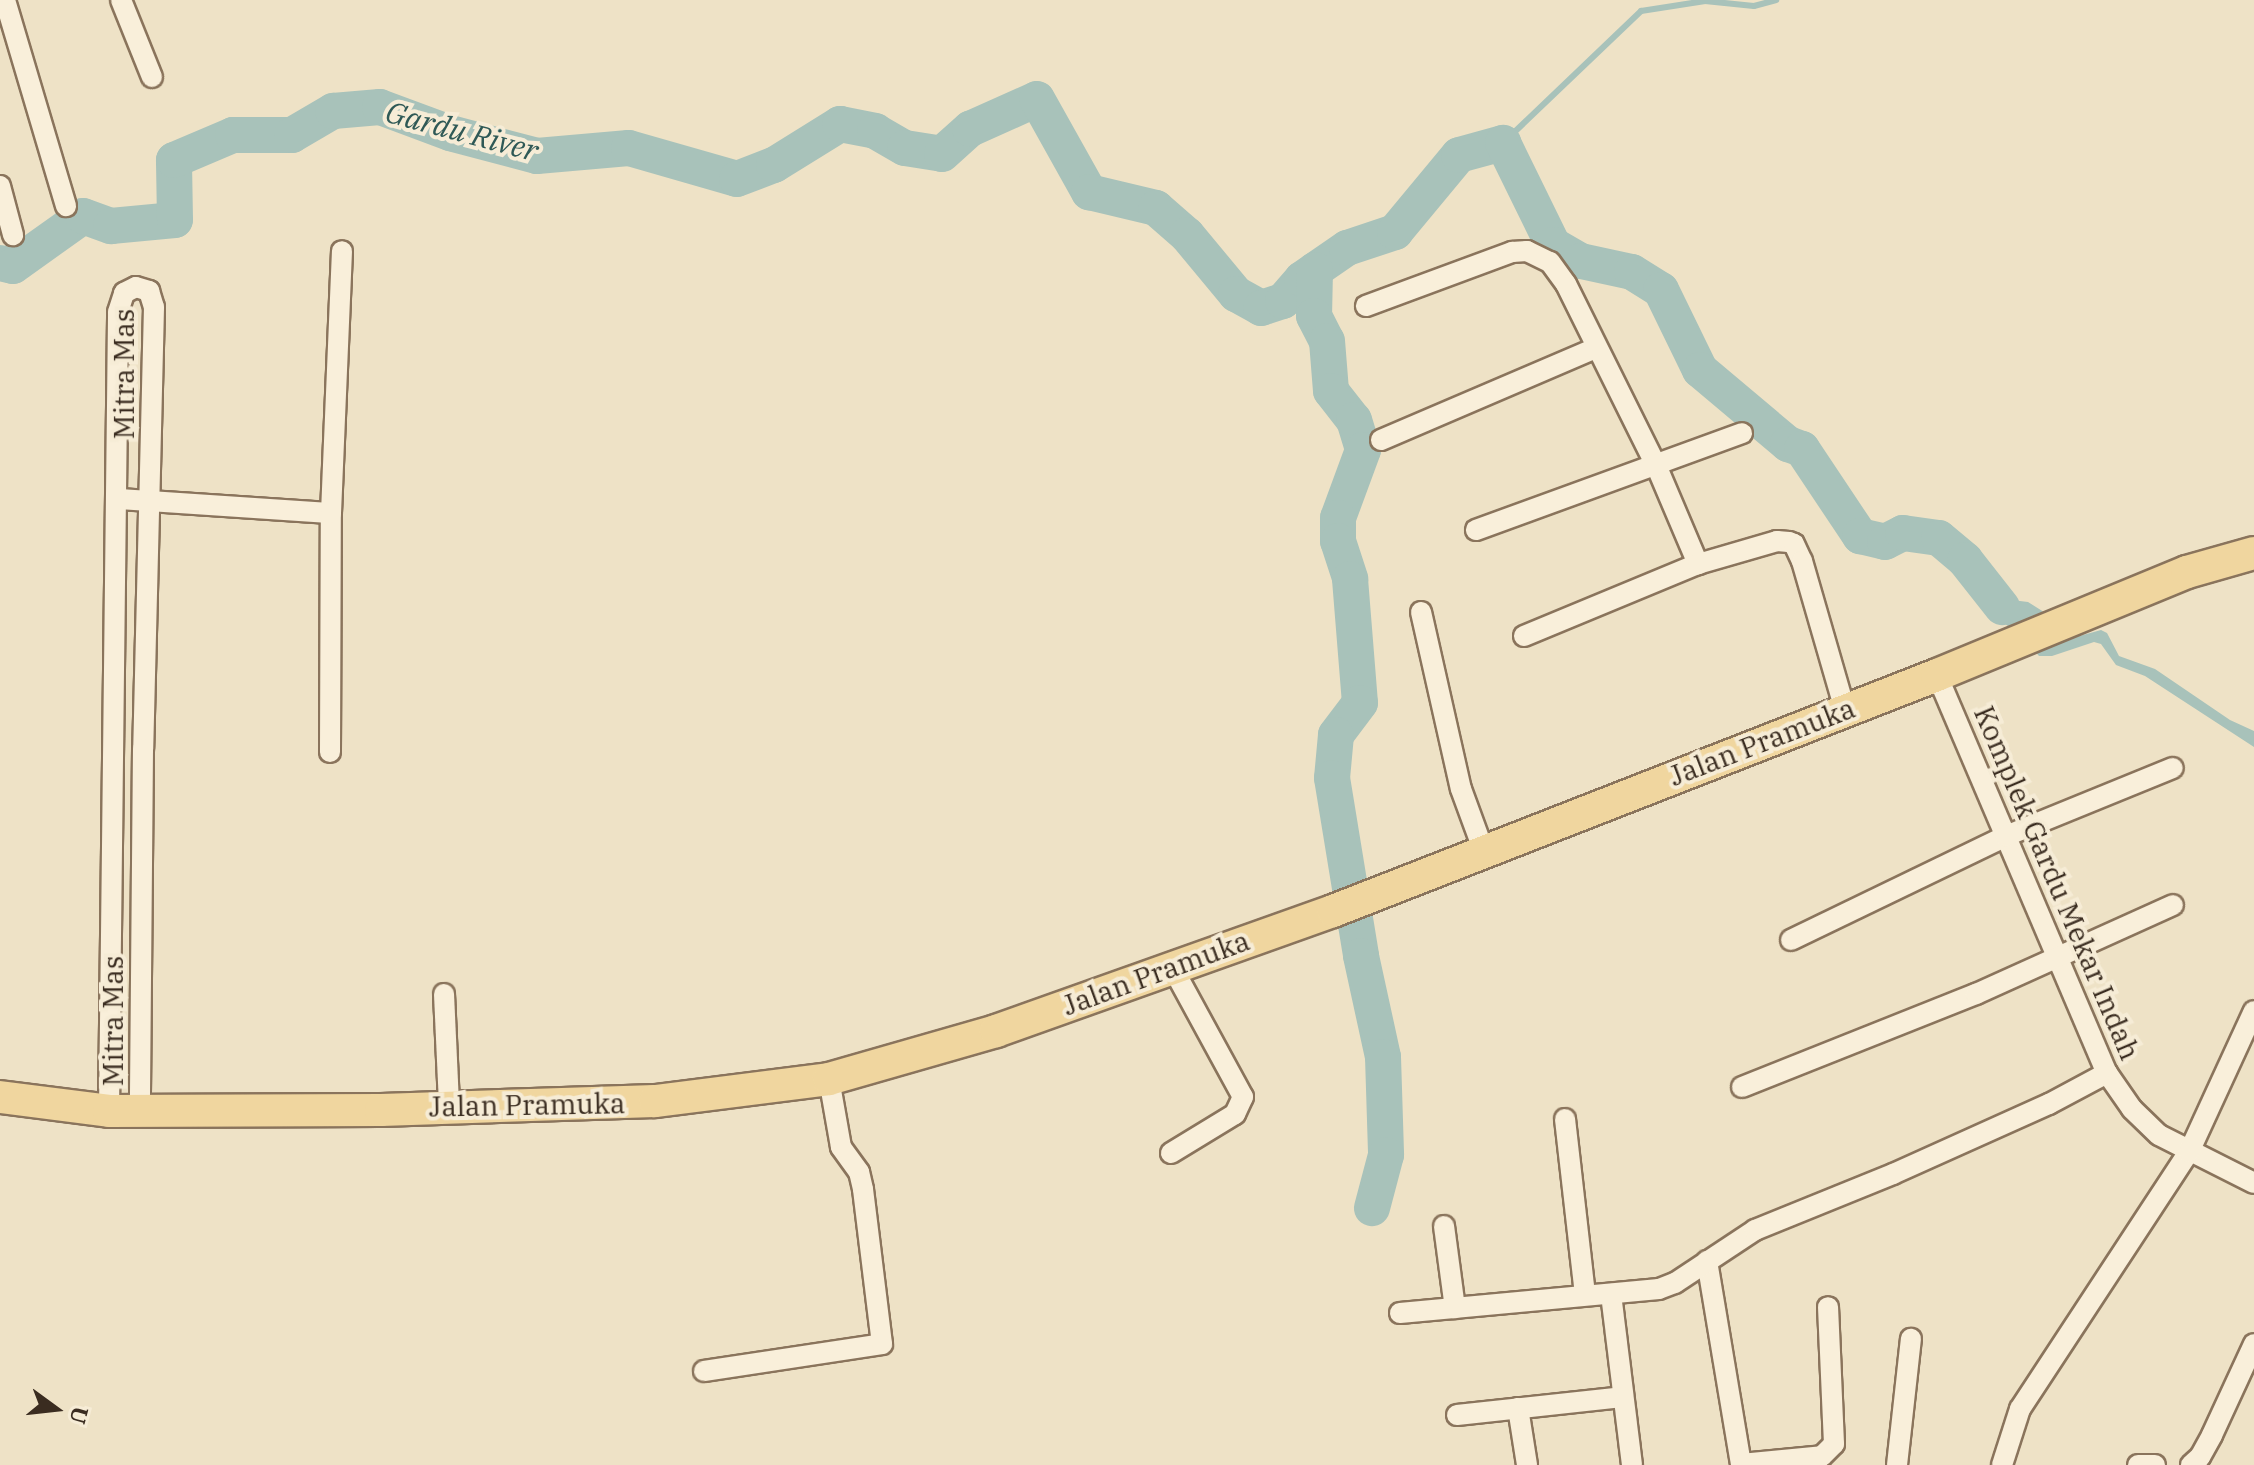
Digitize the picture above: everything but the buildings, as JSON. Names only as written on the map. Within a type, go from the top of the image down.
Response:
[{"type":"main road","name":"Jalan Pramuka","points":[[0,1097],[124,1112],[381,1110],[449,1105],[655,1101],[829,1079],[996,1031],[1333,911],[2021,642],[2187,572],[2254,553]]},
{"type":"street","points":[[5,0],[66,206]]},
{"type":"street","points":[[121,0],[152,77]]},
{"type":"street","points":[[0,186],[13,235]]},
{"type":"street","points":[[330,752],[331,513],[342,251]]},
{"type":"street","points":[[1366,306],[1512,252],[1527,251],[1550,262],[1566,284],[1656,465],[1698,564]]},
{"type":"street","name":"Mitra Mas","points":[[136,287],[149,291],[154,307],[143,749],[124,1112],[115,748],[118,312],[124,293],[136,287]]},
{"type":"street","points":[[1381,440],[1596,348]]},
{"type":"street","points":[[1476,530],[1742,433]]},
{"type":"street","points":[[118,499],[331,513]]},
{"type":"street","points":[[1524,636],[1698,564],[1777,541],[1794,544],[1845,710]]},
{"type":"street","points":[[1421,612],[1461,789],[1484,852]]},
{"type":"street","name":"Komplek Gardu Mekar Indah","points":[[1937,675],[2107,1073],[2132,1109],[2159,1135],[2254,1183]]},
{"type":"street","points":[[115,748],[143,749]]},
{"type":"street","points":[[1791,940],[2006,836],[2173,768]]},
{"type":"street","points":[[1742,1087],[2059,957],[2173,905]]},
{"type":"street","points":[[1171,1153],[1235,1114],[1243,1097],[1172,967]]},
{"type":"street","points":[[444,994],[449,1105]]},
{"type":"street","points":[[2002,1465],[2020,1409],[2189,1152],[2254,1011]]},
{"type":"street","points":[[1400,1313],[1659,1289],[1755,1230],[1936,1155],[2049,1104],[2107,1073]]},
{"type":"street","points":[[704,1371],[882,1344],[863,1189],[859,1172],[841,1147],[829,1079]]},
{"type":"street","points":[[1565,1119],[1585,1295]]},
{"type":"street","points":[[1444,1226],[1455,1308]]},
{"type":"street","points":[[1707,1261],[1741,1464],[1822,1456],[1834,1444],[1828,1307]]},
{"type":"street","points":[[1611,1294],[1632,1465]]},
{"type":"street","points":[[1897,1465],[1911,1339]]},
{"type":"street","points":[[2191,1465],[2200,1457],[2212,1435],[2254,1344]]},
{"type":"street","points":[[1457,1415],[1622,1397]]},
{"type":"street","points":[[1518,1408],[1527,1465]]},
{"type":"street","points":[[2138,1465],[2155,1465]]},
{"type":"water","points":[[1982,560],[2012,600],[2028,602],[2047,614],[2065,640],[2101,630],[2107,633],[2119,656],[2155,669],[2230,720],[2254,731],[2254,747],[2145,676],[2116,665],[2101,644],[2094,642],[2052,656],[2039,656],[2021,635],[1995,617],[1966,575]]},
{"type":"waterway","points":[[1503,143],[1641,11],[1705,1],[1754,6],[1776,0]]},
{"type":"waterway","name":"Gardu River","points":[[0,263],[13,266],[83,216],[111,226],[175,220],[174,160],[233,135],[292,135],[333,111],[380,107],[450,133],[537,156],[629,148],[737,179],[774,165],[840,124],[875,131],[905,148],[942,154],[970,129],[1037,99],[1089,192],[1156,208],[1187,235],[1236,294],[1261,308],[1283,301],[1302,279],[1347,248],[1395,232],[1459,155],[1503,143],[1553,245],[1581,261],[1632,272],[1661,290],[1700,370],[1788,444],[1802,449],[1860,536],[1885,542],[1903,533],[1939,538],[1965,560],[2002,607]]},
{"type":"waterway","points":[[1315,270],[1314,316],[1327,341],[1331,391],[1354,420],[1363,450],[1338,518],[1338,541],[1350,579],[1360,703],[1336,735],[1332,778],[1361,956],[1383,1057],[1386,1155],[1372,1208]]}]
